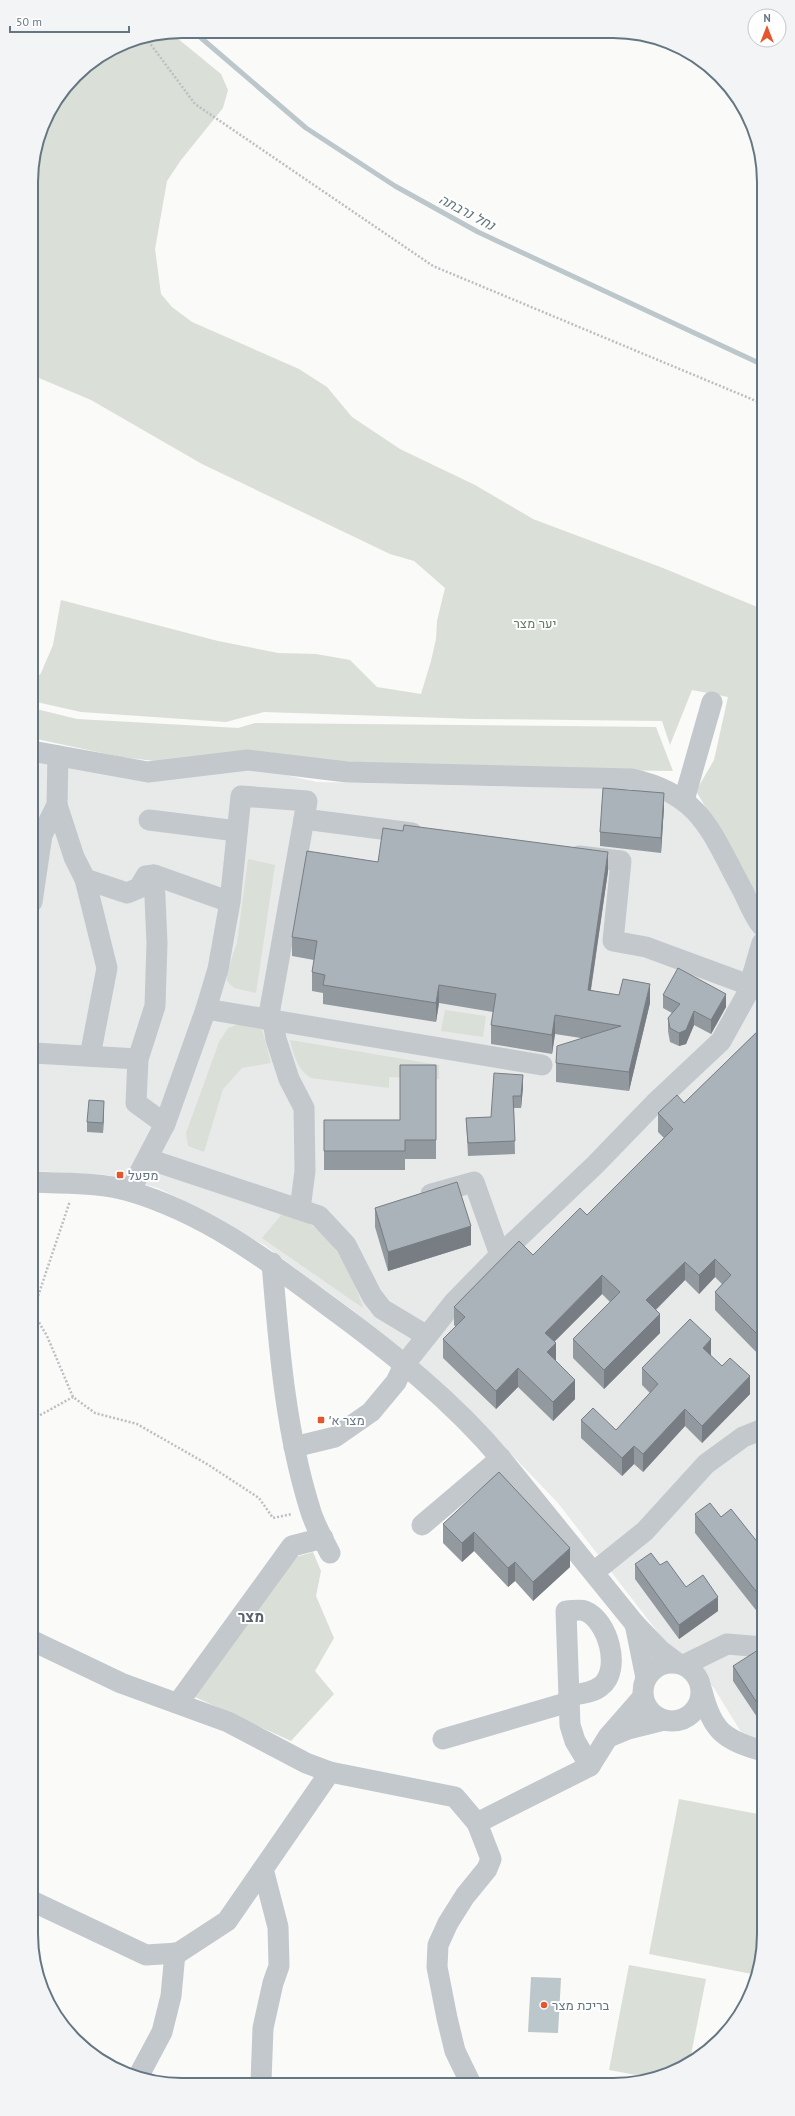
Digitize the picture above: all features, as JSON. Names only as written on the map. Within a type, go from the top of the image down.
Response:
[{"type":"street","points":[[684,800],[712,702]]},
{"type":"street","points":[[38,752],[148,772],[248,760],[347,772],[632,779],[654,784],[684,800],[706,824],[757,917]]},
{"type":"street","points":[[58,756],[57,805],[74,857],[85,879],[107,968],[90,1056]]},
{"type":"street","points":[[130,1191],[165,1124],[206,1009],[218,969],[230,902],[241,796],[307,801],[270,1020],[289,1079],[304,1108],[305,1171],[300,1209]]},
{"type":"street","points":[[38,861],[42,834],[57,805]]},
{"type":"street","points":[[304,819],[428,835]]},
{"type":"street","points":[[149,820],[237,831]]},
{"type":"street","points":[[559,853],[621,861],[613,941],[646,947],[749,985]]},
{"type":"street","points":[[85,879],[127,893],[139,888],[146,876],[154,875],[230,902]]},
{"type":"street","points":[[154,875],[157,943],[155,1006],[138,1059],[136,1103],[165,1124]]},
{"type":"street","points":[[294,1446],[335,1437],[371,1412],[396,1382],[404,1365],[454,1302],[500,1255],[595,1165],[654,1104],[721,1041],[747,994],[757,959]]},
{"type":"street","points":[[206,1009],[542,1065]]},
{"type":"street","points":[[38,1053],[138,1059]]},
{"type":"street","points":[[148,1159],[319,1216],[335,1231],[346,1245],[372,1296],[382,1309],[427,1336]]},
{"type":"street","points":[[38,1182],[116,1187],[130,1191],[205,1223],[226,1234],[272,1263],[404,1365],[450,1406],[501,1458],[635,1624],[661,1651],[691,1669],[701,1686],[710,1716],[723,1733],[732,1741],[757,1749]]},
{"type":"street","points":[[410,1200],[474,1182],[500,1255]]},
{"type":"street","points":[[178,1703],[292,1546],[326,1546],[310,1510],[290,1432],[283,1384],[272,1263]]},
{"type":"street","points":[[594,1572],[645,1531],[706,1464],[743,1437],[757,1431]]},
{"type":"street","points":[[422,1525],[501,1458]]},
{"type":"street","points":[[635,1624],[650,1711],[673,1720],[704,1725],[723,1733]]},
{"type":"street","points":[[38,1643],[121,1683],[228,1722],[306,1763],[330,1772],[455,1797],[477,1823],[491,1859],[487,1869],[465,1896],[448,1923],[438,1945],[437,1967],[455,2051],[468,2078]]},
{"type":"street","points":[[608,1737],[628,1728],[689,1716],[698,1705],[701,1686],[716,1656],[727,1644]]},
{"type":"street","points":[[477,1823],[590,1766],[608,1737],[645,1688],[659,1666],[681,1664],[727,1644],[757,1646]]},
{"type":"street","points":[[443,1739],[569,1699],[570,1725],[575,1741],[590,1766]]},
{"type":"street","points":[[38,1904],[146,1955],[175,1953],[227,1921],[330,1772]]},
{"type":"street","points":[[261,2078],[263,2028],[279,1966],[278,1927],[263,1869]]},
{"type":"street","points":[[141,2072],[162,2032],[171,1996],[175,1953]]},
{"type":"path","points":[[149,42],[195,104],[433,266],[757,401]]},
{"type":"path","points":[[38,1296],[76,1184]]},
{"type":"path","points":[[38,1321],[73,1398],[96,1413],[137,1424],[207,1464],[259,1498],[273,1518],[310,1510]]},
{"type":"path","points":[[38,1416],[73,1398]]},
{"type":"shaded area","points":[[38,759],[244,768],[272,772],[317,782],[625,789],[654,794],[674,806],[699,829],[757,927],[757,1739],[741,1732],[714,1688],[670,1648],[558,1503],[494,1436],[355,1312],[264,1245],[200,1209],[158,1188],[107,1175],[38,1171]]},
{"type":"shaded area","name":"בריכת מצר","points":[[531,1977],[561,1978],[558,2033],[528,2032]]},
{"type":"green space","name":"יער מצר","points":[[177,38],[221,74],[228,90],[223,108],[181,160],[167,181],[155,249],[161,294],[172,307],[192,322],[299,369],[327,387],[352,417],[400,449],[475,485],[533,519],[663,568],[757,607],[757,895],[696,791],[714,760],[728,697],[692,690],[670,745],[662,721],[475,719],[264,712],[226,722],[81,712],[38,702],[38,677],[53,645],[61,600],[218,641],[278,653],[316,654],[350,660],[377,687],[421,694],[436,639],[437,621],[445,588],[414,561],[390,554],[202,464],[91,400],[38,378],[38,172],[43,145],[49,127],[62,102],[80,80],[94,68],[110,57],[127,49],[163,39]]},
{"type":"green space","points":[[38,709],[77,719],[238,728],[255,723],[656,727],[673,771],[371,767],[333,763],[267,752],[163,762],[121,757],[38,739]]},
{"type":"green space","points":[[248,859],[275,865],[256,993],[234,988],[227,981],[227,972],[237,943]]},
{"type":"green space","points":[[445,1010],[486,1016],[483,1037],[441,1031]]},
{"type":"green space","points":[[239,1024],[262,1029],[271,1063],[242,1068],[223,1089],[204,1152],[188,1146],[186,1133],[219,1042],[228,1028]]},
{"type":"green space","points":[[290,1040],[439,1065],[439,1079],[389,1077],[389,1088],[311,1078],[299,1066]]},
{"type":"green space","points":[[282,1214],[308,1223],[329,1241],[344,1262],[355,1285],[363,1308],[262,1238]]},
{"type":"green space","points":[[313,1552],[321,1571],[316,1596],[334,1638],[315,1671],[334,1694],[291,1741],[195,1697],[295,1557]]},
{"type":"green space","points":[[679,1799],[757,1814],[757,1944],[751,1974],[649,1954]]},
{"type":"green space","points":[[629,1965],[706,1979],[691,2055],[668,2067],[639,2075],[609,2070]]},
{"type":"building","points":[[603,788],[664,793],[661,838],[600,832]]},
{"type":"building","points":[[404,825],[608,852],[588,990],[619,995],[623,979],[650,984],[629,1072],[556,1063],[557,1046],[621,1026],[555,1015],[552,1035],[491,1025],[496,994],[439,985],[436,1003],[323,985],[325,975],[312,972],[317,941],[292,937],[307,851],[378,862],[383,828],[403,831]]},
{"type":"building","points":[[678,968],[726,994],[711,1020],[694,1011],[686,1030],[679,1033],[670,1028],[668,1018],[680,1004],[663,995]]},
{"type":"building","points":[[757,1032],[757,1334],[715,1292],[731,1275],[715,1259],[699,1275],[685,1262],[646,1300],[660,1314],[604,1370],[573,1339],[620,1292],[602,1275],[545,1333],[556,1343],[547,1352],[575,1380],[553,1402],[518,1368],[496,1391],[443,1339],[465,1317],[454,1307],[519,1241],[533,1255],[580,1208],[587,1215],[673,1129],[658,1113],[677,1095],[684,1103]]},
{"type":"building","points":[[400,1065],[436,1065],[436,1140],[405,1140],[405,1151],[324,1151],[324,1120],[400,1120]]},
{"type":"building","points":[[494,1073],[523,1075],[521,1096],[513,1096],[515,1141],[468,1143],[466,1118],[491,1117]]},
{"type":"building","points":[[89,1100],[104,1101],[103,1123],[87,1122]]},
{"type":"building","points":[[457,1182],[471,1226],[388,1252],[375,1208]]},
{"type":"building","points":[[690,1319],[711,1339],[703,1348],[722,1366],[730,1358],[750,1376],[702,1426],[685,1409],[643,1454],[634,1446],[622,1458],[581,1420],[593,1408],[616,1430],[658,1384],[642,1368]]},
{"type":"building","points":[[499,1472],[570,1548],[533,1582],[515,1562],[508,1568],[474,1532],[462,1543],[443,1524]]},
{"type":"building","points":[[710,1503],[721,1517],[731,1509],[757,1542],[757,1592],[695,1514]]},
{"type":"building","points":[[651,1553],[660,1565],[667,1561],[686,1587],[703,1575],[718,1597],[679,1625],[635,1564]]},
{"type":"building","points":[[757,1651],[757,1703],[733,1666]]},
{"type":"waterway","name":"נחל נרבתה","points":[[201,38],[306,128],[395,186],[478,232],[757,362]]},
{"type":"place","name":"מפעל","points":[[120,1175]]},
{"type":"place","name":"מצר א׳","points":[[321,1420]]},
{"type":"place","name":"בריכת מצר","points":[[544,2005]]},
{"type":"district","name":"מצר","points":[[251,1617]]}]
